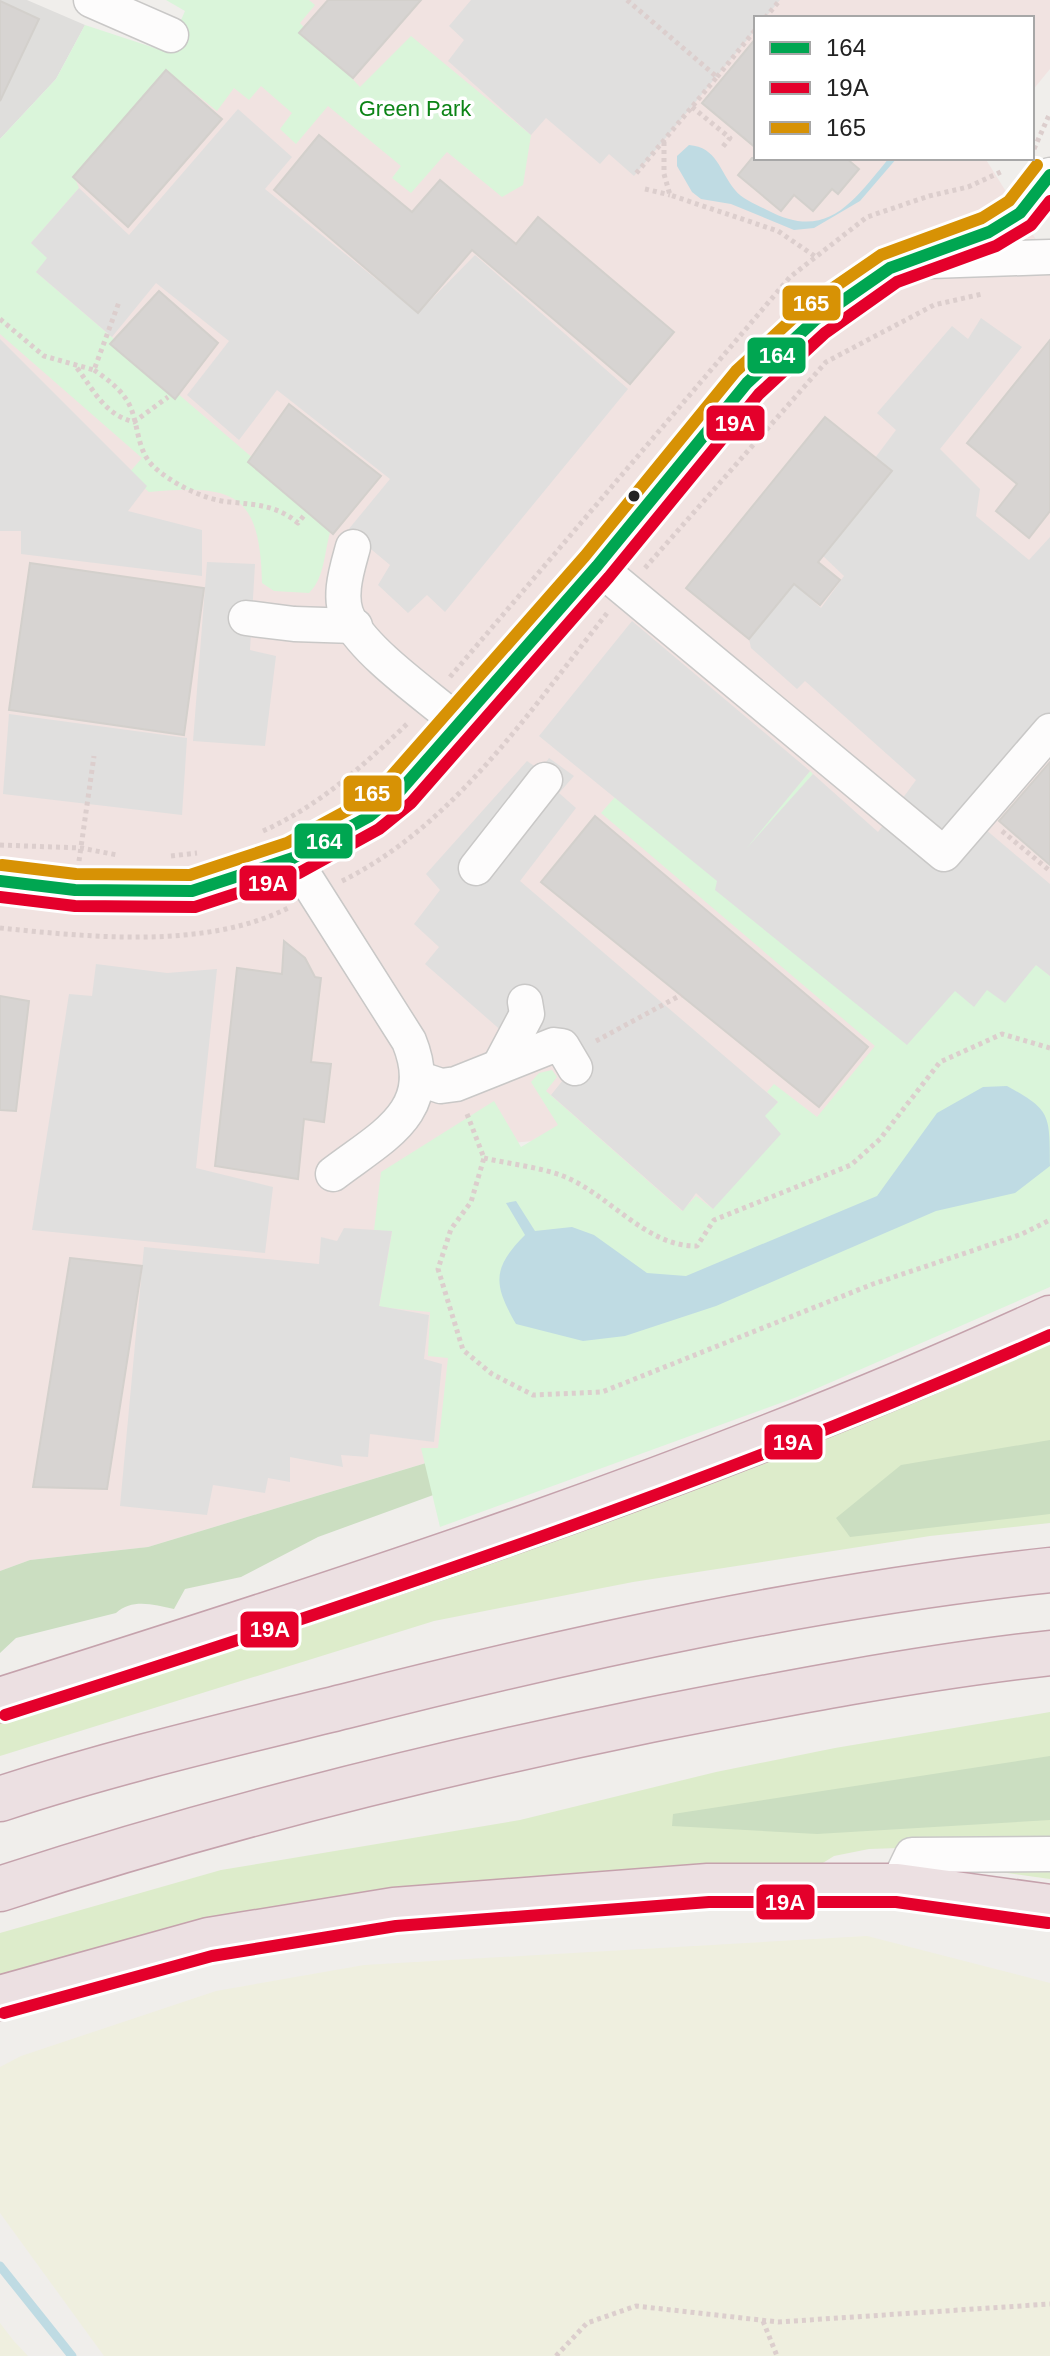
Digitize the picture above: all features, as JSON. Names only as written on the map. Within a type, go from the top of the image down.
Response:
[{"type":"highway","points":[[0,1700],[492,1539],[952,1362],[1050,1318]]},
{"type":"highway","points":[[0,1799],[87,1771],[466,1676],[744,1618],[1050,1570]]},
{"type":"highway","points":[[0,1889],[120,1850],[490,1753],[752,1700],[1050,1653]]},
{"type":"highway","points":[[0,1998],[209,1940],[394,1910],[708,1886],[897,1886],[1050,1907]]},
{"type":"street","points":[[101,2],[171,35]]},
{"type":"street","points":[[0,881],[75,890],[192,891],[293,858],[370,816],[399,792],[597,566],[747,383],[815,320],[890,268],[989,232],[1020,213],[1050,175]]},
{"type":"street","points":[[909,260],[945,262],[1050,257]]},
{"type":"street","points":[[353,547],[343,583],[348,620],[383,659],[459,723]]},
{"type":"street","points":[[597,566],[944,854],[1050,731]]},
{"type":"street","points":[[246,618],[355,626]]},
{"type":"street","points":[[476,868],[545,780]]},
{"type":"street","points":[[293,858],[409,1041],[417,1060],[417,1078],[410,1112],[333,1174]]},
{"type":"street","points":[[500,1065],[527,1014],[525,1002]]},
{"type":"street","points":[[417,1078],[441,1086],[456,1084],[554,1045],[562,1046],[571,1062]]},
{"type":"street","points":[[897,1886],[912,1855],[1050,1854]]},
{"type":"path","points":[[627,0],[717,77]]},
{"type":"path","points":[[767,16],[780,0]]},
{"type":"path","points":[[634,176],[754,31]]},
{"type":"path","points":[[692,107],[730,138],[721,149]]},
{"type":"path","points":[[1034,147],[1050,113]]},
{"type":"path","points":[[664,141],[664,174],[670,195]]},
{"type":"path","points":[[255,835],[296,816],[362,766],[431,699],[790,277],[867,217],[929,196],[968,187],[1003,171]]},
{"type":"path","points":[[645,189],[778,231],[816,257]]},
{"type":"path","points":[[94,370],[119,302]]},
{"type":"path","points":[[0,319],[44,356],[77,368],[94,370],[114,384],[129,404],[141,448],[153,466],[187,489],[227,502],[252,502],[282,510],[298,523],[306,513]]},
{"type":"path","points":[[77,368],[97,399],[116,417],[134,422]]},
{"type":"path","points":[[134,422],[168,397]]},
{"type":"path","points":[[75,890],[94,756]]},
{"type":"path","points":[[980,813],[1050,871]]},
{"type":"path","points":[[0,845],[81,848],[121,855]]},
{"type":"path","points":[[160,857],[200,853]]},
{"type":"path","points":[[571,1062],[681,995]]},
{"type":"path","points":[[484,1158],[562,1175],[599,1194],[642,1226],[678,1246],[697,1246],[714,1220],[851,1165],[880,1139],[940,1062],[1002,1034],[1050,1048]]},
{"type":"path","points":[[456,1084],[484,1158],[471,1202],[451,1229],[438,1269],[463,1350],[492,1374],[533,1395],[602,1392],[873,1284],[1022,1234],[1050,1220]]},
{"type":"path","points":[[556,2356],[587,2323],[636,2306],[763,2321],[1050,2304]]},
{"type":"path","points":[[763,2321],[777,2356]]},
{"type":"shaded area","points":[[0,0],[27,0],[85,25],[56,79],[0,139]]},
{"type":"shaded area","points":[[274,0],[1050,0],[1050,69],[1034,89],[1034,16],[754,16],[754,160],[986,160],[1050,262],[1050,1012],[829,1150],[688,1227],[545,1140],[498,1144],[485,1445],[148,1547],[30,1560],[0,1571],[0,196],[148,66]]},
{"type":"shaded area","points":[[471,0],[780,0],[767,16],[754,16],[754,31],[634,176],[609,154],[600,164],[546,118],[531,135],[448,61],[464,40],[449,26]]},
{"type":"shaded area","points":[[238,109],[292,157],[265,189],[418,313],[475,255],[628,389],[445,612],[427,595],[408,613],[378,585],[390,565],[348,530],[390,479],[277,390],[239,440],[187,395],[229,341],[156,283],[112,337],[36,272],[47,258],[31,243],[79,188],[129,235]]},
{"type":"shaded area","points":[[981,318],[1022,347],[940,449],[980,489],[976,516],[1029,560],[1050,537],[1050,752],[985,829],[1050,884],[1050,976],[1036,965],[1005,1003],[987,990],[974,1007],[955,991],[907,1045],[715,890],[717,881],[539,736],[632,621],[810,771],[746,849],[813,774],[878,832],[916,780],[805,681],[797,689],[751,648],[749,639],[794,584],[821,608],[844,576],[823,556],[889,471],[875,458],[896,430],[877,413],[952,326],[968,339]]},
{"type":"shaded area","points":[[0,339],[147,486],[128,511],[202,530],[202,576],[21,554],[21,531],[0,531]]},
{"type":"shaded area","points":[[207,562],[255,564],[250,650],[276,656],[265,746],[193,741]]},
{"type":"shaded area","points":[[9,714],[187,738],[182,815],[3,794]]},
{"type":"shaded area","points":[[549,758],[574,776],[559,793],[576,808],[520,881],[778,1102],[765,1116],[781,1134],[713,1209],[696,1193],[683,1211],[551,1095],[563,1080],[518,1016],[504,1033],[425,964],[439,947],[414,924],[440,890],[426,874],[527,761],[540,770]]},
{"type":"shaded area","points":[[96,964],[167,973],[217,969],[196,1168],[273,1187],[265,1253],[32,1230],[69,994],[92,996]]},
{"type":"shaded area","points":[[344,1228],[392,1231],[379,1306],[429,1315],[424,1359],[442,1364],[434,1442],[370,1434],[368,1457],[341,1455],[343,1467],[290,1457],[290,1482],[268,1478],[265,1493],[213,1485],[207,1515],[120,1506],[144,1247],[319,1264],[321,1237],[337,1241]]},
{"type":"green space","name":"Green Park","points":[[166,0],[309,0],[315,5],[300,23],[360,87],[411,36],[531,135],[523,185],[502,197],[447,152],[411,193],[392,178],[401,166],[328,106],[296,144],[280,129],[292,113],[261,86],[249,100],[234,88],[217,111],[166,70],[74,176],[79,188],[31,243],[48,258],[36,272],[332,526],[322,571],[309,593],[274,591],[262,583],[255,530],[248,513],[237,501],[202,490],[149,492],[128,474],[142,458],[0,334],[0,139],[56,79],[85,25],[167,52],[185,11]]},
{"type":"green space","points":[[810,771],[813,774],[716,890],[907,1044],[955,990],[987,990],[1037,965],[1050,976],[1050,1287],[797,1397],[440,1527],[421,1448],[438,1448],[448,1358],[428,1356],[430,1312],[379,1307],[392,1232],[374,1230],[381,1172],[494,1101],[521,1147],[558,1125],[531,1082],[539,1073],[552,1070],[557,1077],[546,1091],[682,1211],[696,1196],[713,1209],[764,1116],[778,1102],[767,1092],[774,1084],[817,1117],[875,1046],[601,813],[615,797],[718,881]]},
{"type":"green space","points":[[1050,1340],[1050,1523],[930,1536],[633,1582],[434,1621],[0,1756],[0,1722],[398,1591],[662,1499],[793,1449]]},
{"type":"green space","points":[[1050,1440],[1050,1514],[850,1537],[836,1518],[901,1465]]},
{"type":"green space","points":[[459,1453],[469,1482],[318,1537],[241,1577],[185,1589],[174,1609],[129,1605],[116,1613],[16,1638],[0,1653],[0,1571],[30,1560],[148,1547]]},
{"type":"green space","points":[[1050,1712],[1050,1879],[963,1867],[929,1847],[869,1849],[834,1856],[818,1866],[233,1917],[111,1943],[0,1977],[0,1933],[221,1870],[520,1820],[716,1772],[835,1748]]},
{"type":"green space","points":[[1050,1756],[1050,1820],[817,1834],[672,1826],[673,1814]]},
{"type":"green space","points":[[867,1936],[1050,1983],[1050,2356],[104,2356],[0,2213],[0,2067],[21,2056],[216,1991],[364,1965]]},
{"type":"green space","points":[[0,2323],[13,2340],[28,2356],[0,2356]]},
{"type":"water","points":[[689,145],[706,150],[735,190],[746,199],[788,219],[806,222],[837,212],[863,189],[887,160],[895,160],[860,201],[814,228],[794,230],[731,204],[701,199],[692,192],[677,166],[677,156]]},
{"type":"water","points":[[1007,1086],[1040,1108],[1048,1124],[1049,1135],[1050,1166],[1015,1193],[936,1211],[716,1306],[625,1336],[583,1341],[516,1324],[503,1298],[500,1287],[502,1267],[506,1257],[525,1235],[506,1203],[516,1201],[535,1231],[572,1227],[594,1235],[647,1273],[686,1276],[877,1196],[937,1113],[983,1087]]},
{"type":"building","points":[[328,0],[421,0],[353,78],[299,33]]},
{"type":"building","points":[[0,1],[39,19],[0,101]]},
{"type":"building","points":[[754,40],[754,146],[702,103]]},
{"type":"building","points":[[166,70],[222,119],[128,227],[73,177]]},
{"type":"building","points":[[319,135],[412,212],[440,180],[516,244],[538,217],[674,332],[630,384],[472,250],[418,313],[274,190]]},
{"type":"building","points":[[752,158],[848,160],[859,169],[838,194],[832,189],[813,211],[794,195],[781,211],[738,175]]},
{"type":"building","points":[[159,291],[218,343],[175,399],[110,344]]},
{"type":"building","points":[[1050,340],[1050,511],[1029,538],[996,511],[1017,484],[967,443]]},
{"type":"building","points":[[289,404],[381,476],[333,534],[248,462]]},
{"type":"building","points":[[825,417],[892,471],[818,562],[840,580],[820,605],[794,584],[749,639],[686,588]]},
{"type":"building","points":[[30,563],[204,588],[184,735],[9,710]]},
{"type":"building","points":[[1050,762],[1050,865],[999,821]]},
{"type":"building","points":[[595,816],[868,1047],[819,1107],[541,882]]},
{"type":"building","points":[[284,941],[305,958],[315,977],[321,978],[311,1062],[331,1064],[324,1122],[304,1119],[298,1179],[215,1166],[237,968],[282,974]]},
{"type":"building","points":[[0,996],[29,1001],[16,1111],[0,1110]]},
{"type":"building","points":[[70,1258],[142,1266],[107,1489],[33,1487]]},
{"type":"waterway","points":[[0,2266],[72,2356]]},
{"type":"transit line","name":"165","points":[[2,865],[76,874],[190,875],[287,843],[361,803],[388,780],[585,556],[736,371],[804,308],[881,255],[982,218],[1009,201],[1037,165]]},
{"type":"transit line","name":"164","points":[[0,881],[75,890],[192,891],[293,858],[370,816],[399,792],[597,566],[747,383],[815,320],[890,268],[989,232],[1020,213],[1050,175]]},
{"type":"transit line","name":"19A","points":[[0,897],[75,906],[195,907],[299,873],[379,829],[411,803],[609,577],[759,394],[825,333],[897,282],[996,246],[1031,225],[1050,201]]},
{"type":"transit line","name":"19A","points":[[5,1715],[270,1630],[533,1540],[793,1442],[1050,1335]]},
{"type":"transit line","name":"19A","points":[[4,2013],[212,1956],[396,1926],[709,1902],[896,1902],[1048,1923]]}]
